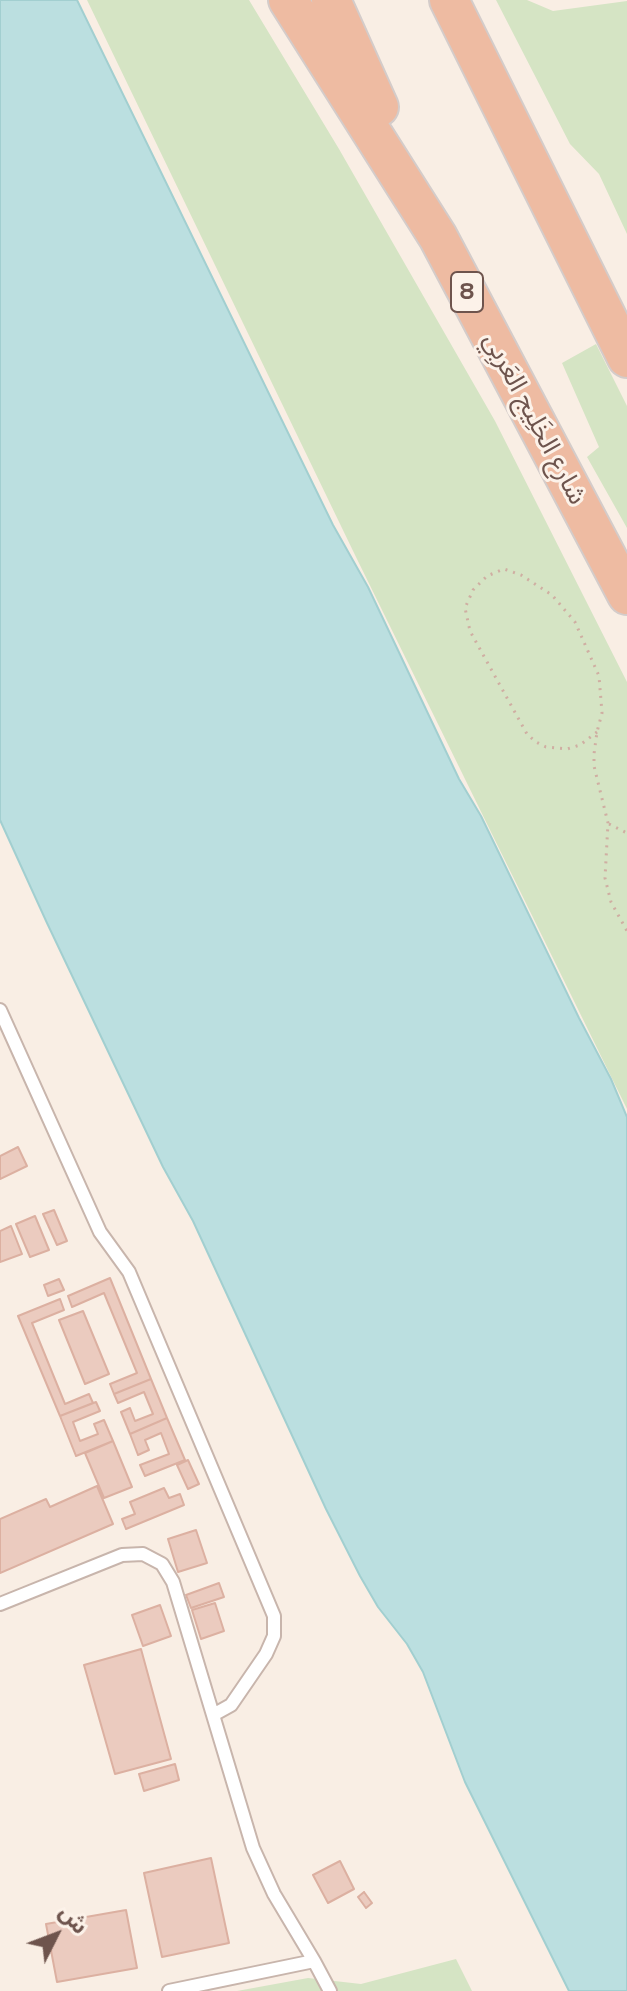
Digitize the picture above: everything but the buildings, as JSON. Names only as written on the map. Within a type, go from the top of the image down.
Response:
[{"type":"highway","name":"شارع الخَلِيج العَربِي","points":[[288,0],[438,237],[627,595]]},
{"type":"highway","points":[[331,0],[438,237]]},
{"type":"highway","points":[[449,0],[627,358]]},
{"type":"lane","points":[[0,1010],[100,1232],[129,1272],[274,1616],[274,1636],[266,1654],[231,1705],[213,1715]]},
{"type":"lane","points":[[0,1604],[122,1555],[143,1554],[162,1564],[173,1582],[253,1848],[274,1894],[330,1991]]},
{"type":"lane","points":[[169,1991],[314,1961]]},
{"type":"path","points":[[597,732],[580,745],[567,749],[546,747],[527,734],[470,631],[465,608],[468,598],[487,576],[504,569],[521,575],[552,595],[575,622],[599,676],[602,713],[594,766],[608,823],[604,866],[611,902],[627,931]]},
{"type":"path","points":[[608,823],[627,833]]},
{"type":"green space","points":[[87,0],[249,0],[339,149],[495,421],[627,682],[627,1109],[355,555]]},
{"type":"green space","points":[[496,0],[527,0],[553,11],[627,1],[627,234],[599,174],[570,144]]},
{"type":"green space","points":[[596,344],[627,406],[627,528],[587,457],[599,447],[562,363]]},
{"type":"green space","points":[[456,1959],[472,1991],[237,1991],[308,1978],[361,1984]]},
{"type":"water","points":[[0,0],[77,0],[333,525],[368,587],[459,779],[481,816],[611,1079],[627,1117],[627,1991],[569,1991],[465,1782],[423,1672],[407,1644],[378,1607],[326,1509],[193,1221],[163,1167],[0,820]]}]
